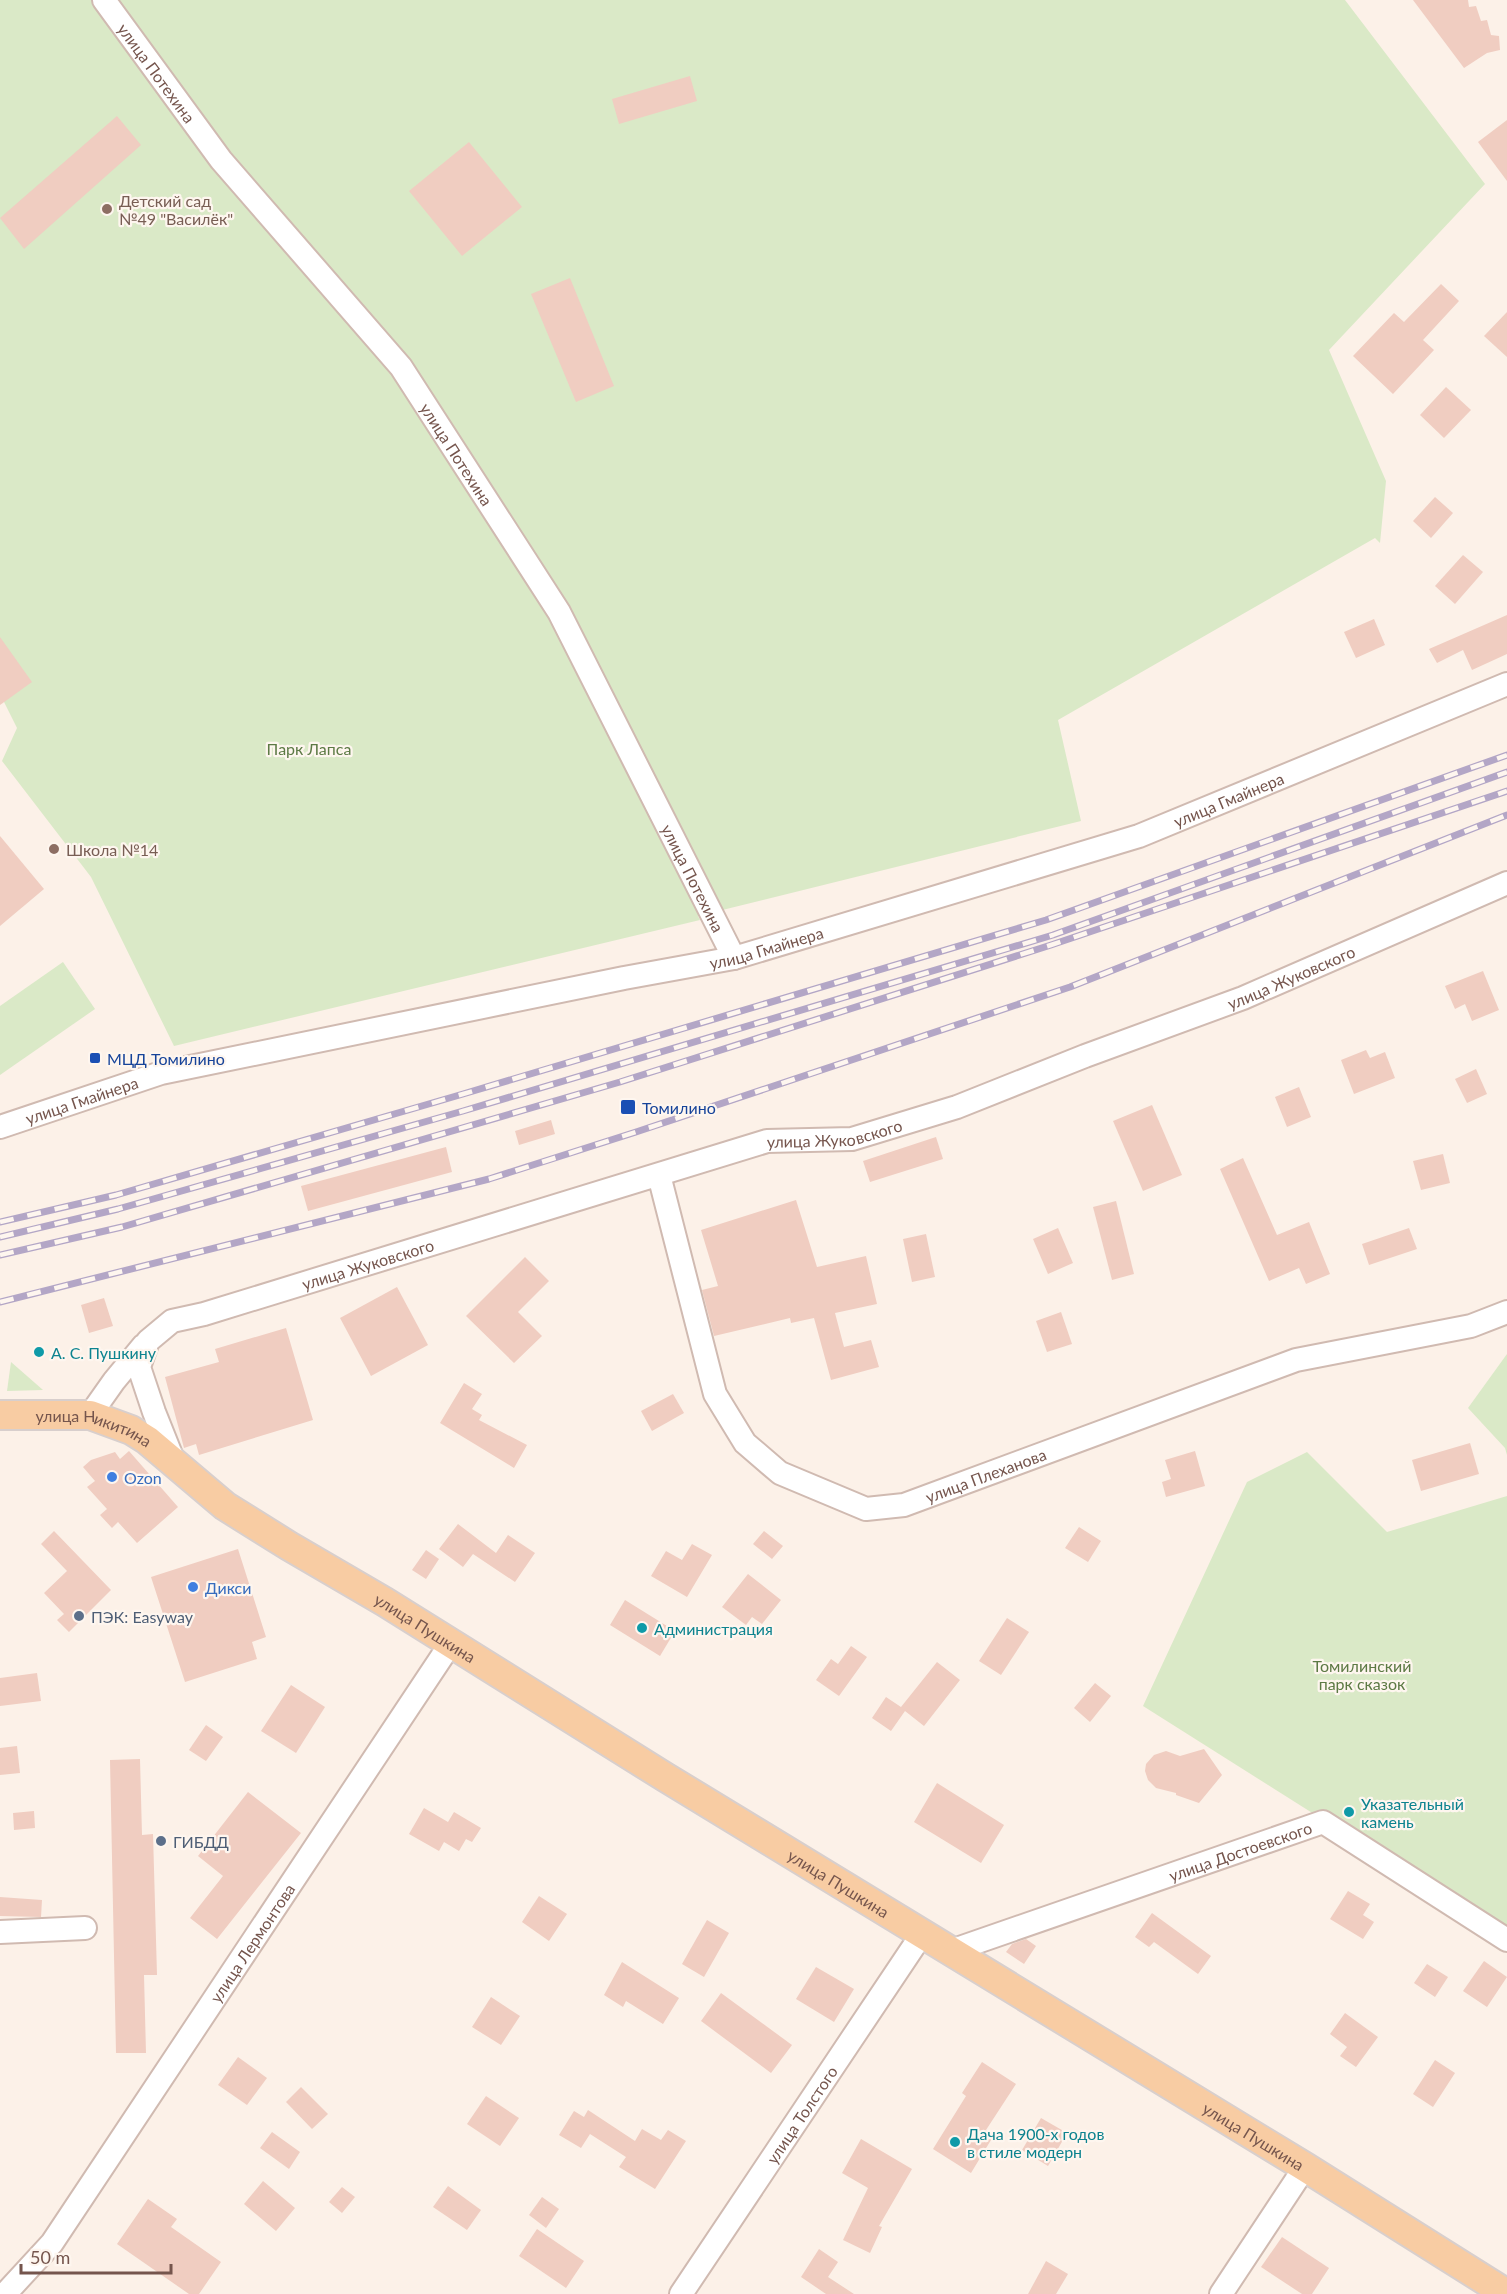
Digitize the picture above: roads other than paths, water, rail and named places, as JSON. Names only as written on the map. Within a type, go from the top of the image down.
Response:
[{"type":"main road","name":"улица Никитина","points":[[0,1415],[90,1415],[131,1430],[147,1440],[176,1466]]},
{"type":"main road","name":"улица Пушкина","points":[[176,1466],[225,1506],[288,1546],[451,1642],[656,1772],[1305,2167],[1507,2294]]},
{"type":"street","name":"улица Потехина","points":[[104,0],[221,160],[402,367],[559,612],[734,958]]},
{"type":"street","name":"улица Гмайнера","points":[[0,1127],[161,1073],[624,978],[734,958],[1139,836],[1507,684]]},
{"type":"street","name":"улица Жуковского","points":[[90,1415],[114,1381],[148,1341],[172,1321],[204,1314],[767,1140],[852,1139],[957,1107],[1085,1056],[1243,998],[1507,883]]},
{"type":"street","name":"улица Плеханова","points":[[659,1175],[715,1394],[745,1443],[780,1473],[866,1509],[904,1504],[1296,1360],[1471,1326],[1507,1312]]},
{"type":"street","points":[[148,1341],[139,1367],[176,1466]]},
{"type":"street","name":"улица Лермонтова","points":[[5,2294],[52,2243],[451,1642]]},
{"type":"street","name":"улица Достоевского","points":[[951,1951],[1323,1822],[1507,1940]]},
{"type":"street","points":[[0,1932],[85,1928]]},
{"type":"street","name":"улица Толстого","points":[[681,2294],[922,1934]]},
{"type":"street","points":[[1221,2294],[1305,2167]]},
{"type":"railway","points":[[0,1222],[116,1195],[1046,920],[1507,755]]},
{"type":"railway","points":[[0,1237],[118,1209],[463,1111],[1053,935],[1507,772]]},
{"type":"railway","points":[[0,1255],[122,1227],[620,1082],[1051,945],[1507,791]]},
{"type":"railway","points":[[0,1302],[489,1179],[636,1132],[1070,987],[1507,815]]},
{"type":"place","name":"Детский сад №49 \"Василёк\"","points":[[107,209]]},
{"type":"place","name":"Школа №14","points":[[54,849]]},
{"type":"place","name":"МЦД Томилино","points":[[95,1058]]},
{"type":"place","name":"Томилино","points":[[628,1107]]},
{"type":"place","name":"А. С. Пушкину","points":[[39,1352]]},
{"type":"place","name":"Ozon","points":[[112,1477]]},
{"type":"place","name":"Дикси","points":[[193,1587]]},
{"type":"place","name":"ПЭК: Easyway","points":[[79,1616]]},
{"type":"place","name":"Администрация","points":[[642,1628]]},
{"type":"place","name":"Указательный камень","points":[[1349,1812]]},
{"type":"place","name":"ГИБДД","points":[[161,1841]]},
{"type":"place","name":"Дача 1900-х годов в стиле модерн","points":[[955,2142]]},
{"type":"park label","name":"Парк Лапса","points":[[309,748]]},
{"type":"park label","name":"Томилинский парк сказок","points":[[1362,1674]]}]
